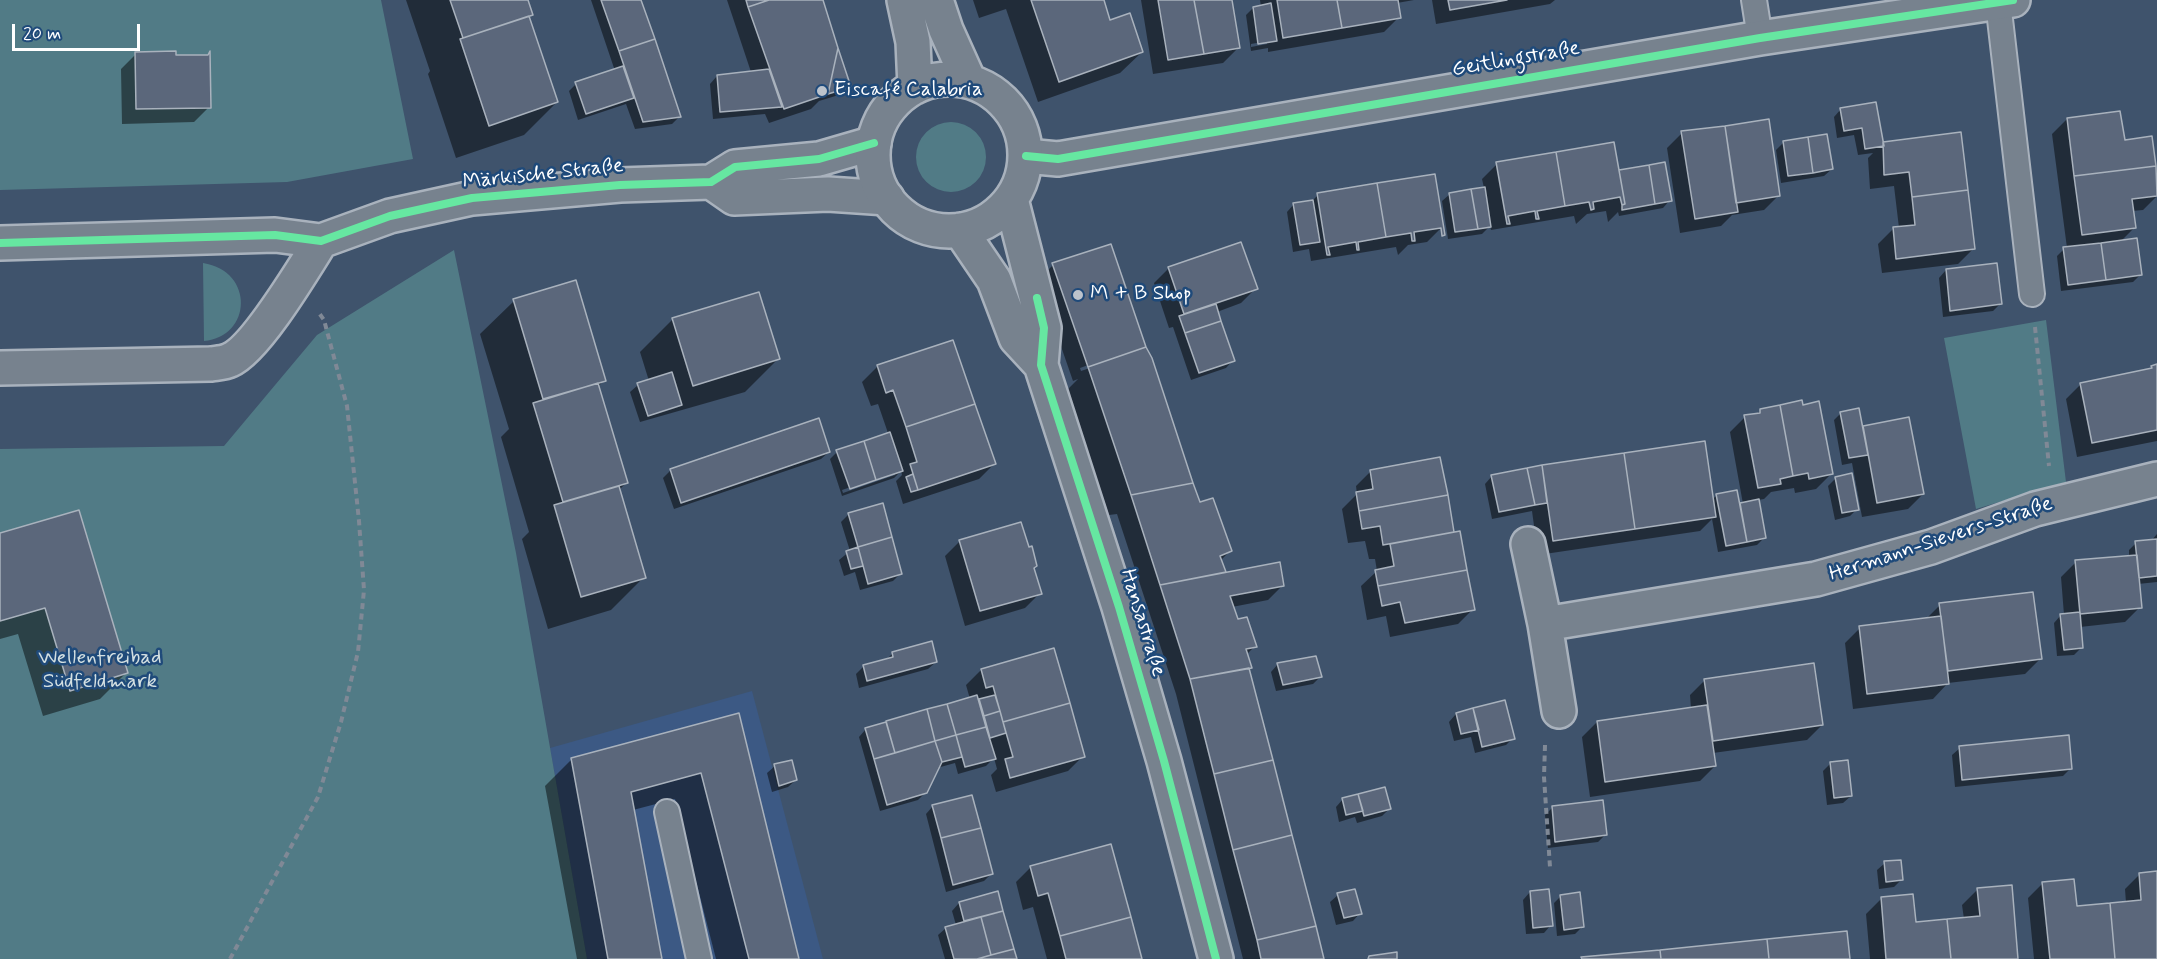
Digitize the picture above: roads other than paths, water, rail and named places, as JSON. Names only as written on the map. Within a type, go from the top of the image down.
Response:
[{"type":"street","points":[[904,0],[914,42],[915,87]]},
{"type":"street","points":[[936,0],[946,30],[969,81]]},
{"type":"street","name":"Geitlingstraße","points":[[1026,156],[1058,159],[1760,38],[2005,1]]},
{"type":"street","points":[[933,80],[969,81],[988,89],[1004,102],[1016,118],[1023,136],[1026,156],[1024,172],[1011,200],[989,220],[975,227],[960,230],[943,231],[927,228],[898,211],[887,198],[878,181],[874,143],[887,110],[915,87],[933,80]]},
{"type":"street","name":"Märkische Straße","points":[[0,243],[275,236],[321,241],[390,216],[472,198],[620,185],[711,182],[735,167],[819,159],[874,143]]},
{"type":"street","points":[[711,182],[734,198],[828,194],[887,198]]},
{"type":"street","name":"Hansastraße","points":[[1011,200],[1044,328],[1041,365],[1119,607],[1164,761],[1216,959]]},
{"type":"street","name":"Hansastraße","points":[[960,230],[994,280],[1016,338],[1041,365]]},
{"type":"street","points":[[0,368],[211,364],[230,360],[246,349],[288,293],[321,241]]},
{"type":"street","name":"Hermann-Sievers-Straße","points":[[1545,624],[1816,579],[1930,547],[2052,504],[2157,479]]},
{"type":"street","points":[[1528,544],[1545,624],[1559,711]]},
{"type":"lane","points":[[1754,0],[1760,38]]},
{"type":"lane","points":[[2005,1],[2032,294]]},
{"type":"lane","points":[[667,812],[699,959]]},
{"type":"place","name":"Eiscafé Calabria","points":[[822,91]]},
{"type":"place","name":"M + B Shop","points":[[1078,295]]},
{"type":"park label","name":"Wellenfreibad Südfeldmark","points":[[100,671]]}]
